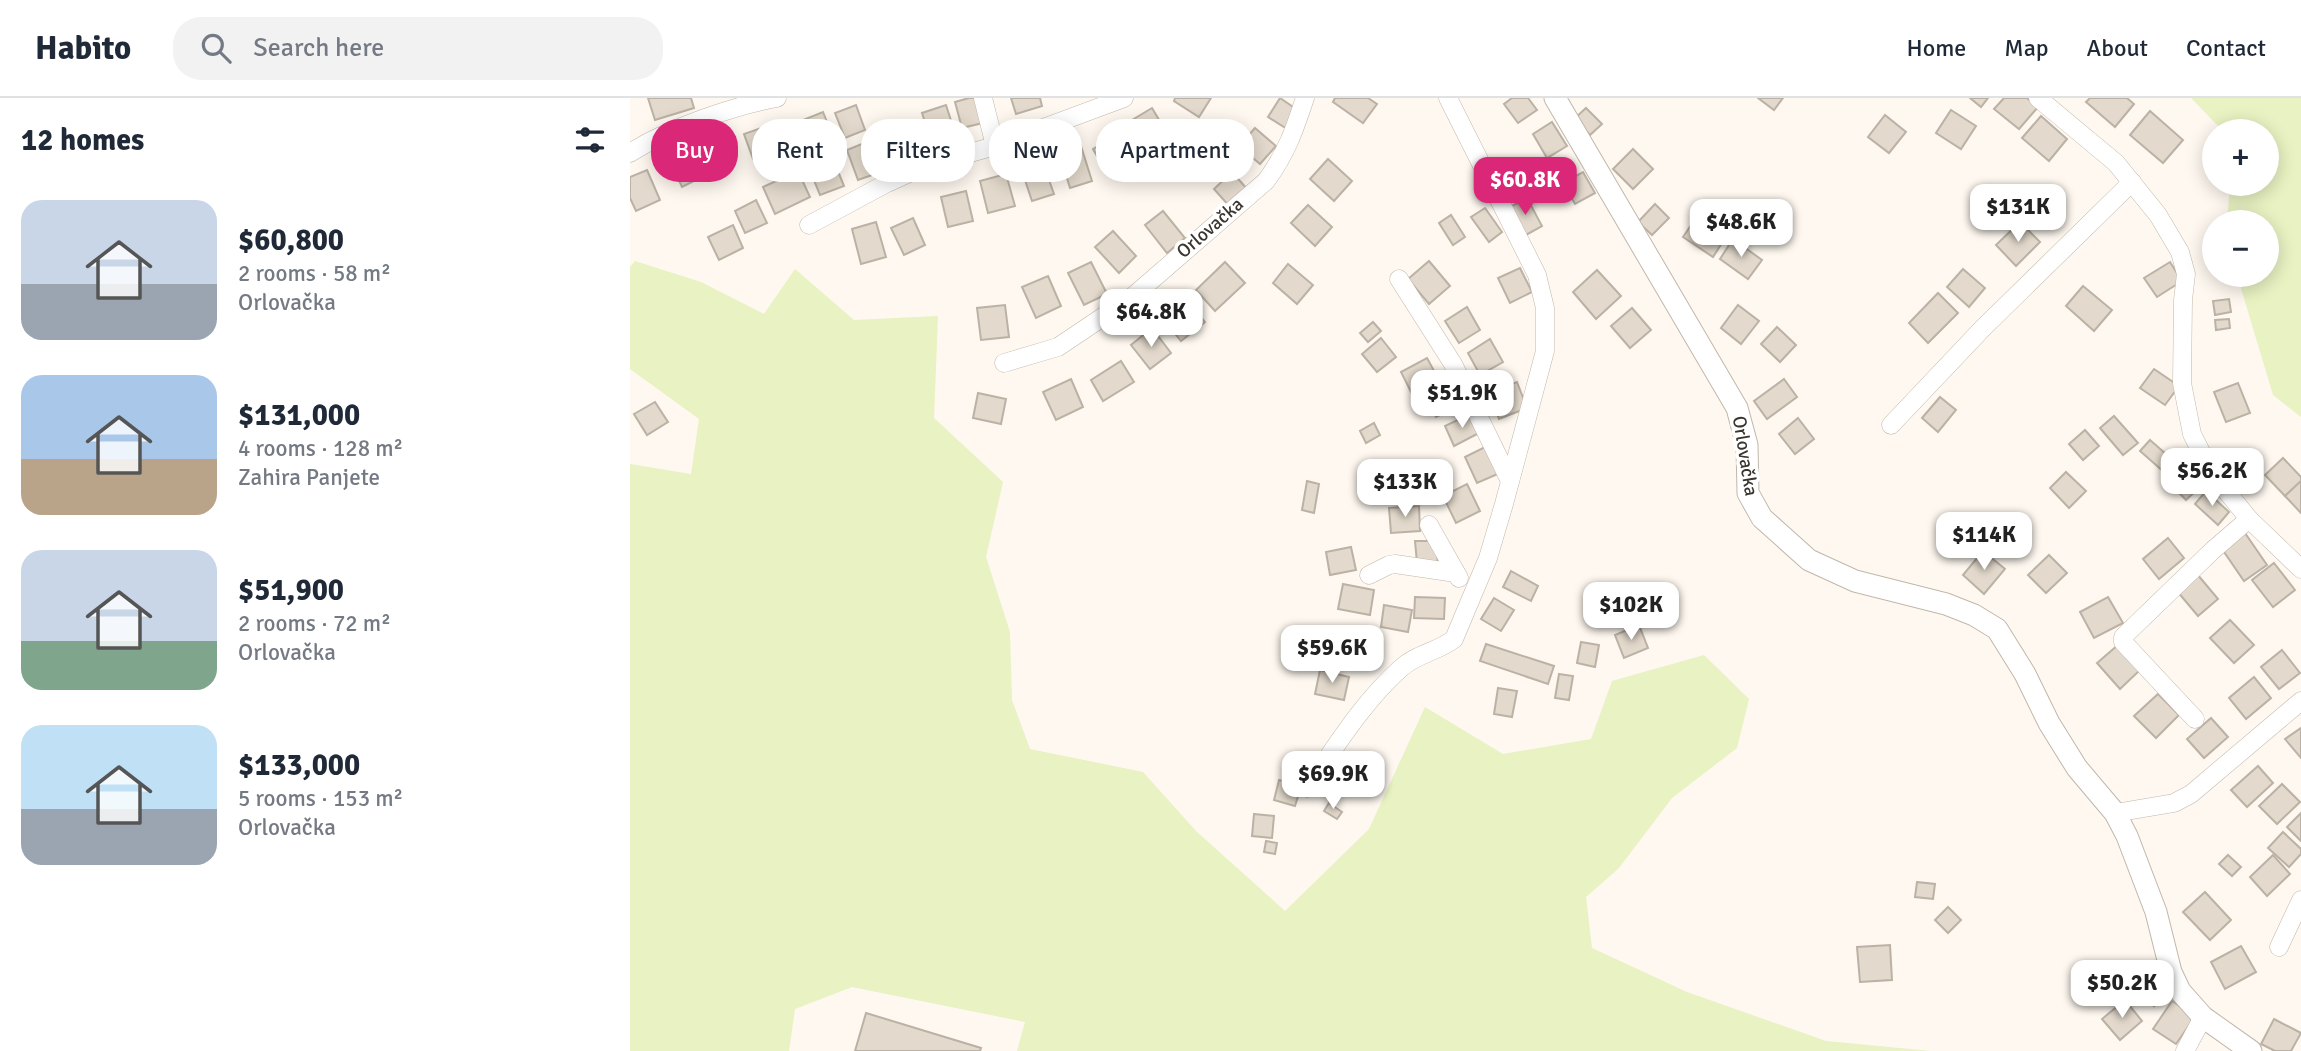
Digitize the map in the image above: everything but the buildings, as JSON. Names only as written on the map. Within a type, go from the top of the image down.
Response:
[{"type":"street","points":[[630,153],[651,139],[755,101],[775,98]]},
{"type":"street","points":[[983,98],[989,122]]},
{"type":"street","points":[[1068,119],[1124,98]]},
{"type":"street","name":"Orlovačka","points":[[1004,363],[1058,347],[1131,298],[1266,181],[1282,159],[1292,138],[1305,98]]},
{"type":"street","points":[[1307,788],[1359,712],[1403,667],[1416,658],[1442,648],[1454,639],[1488,558],[1545,351],[1545,308],[1538,275],[1448,98]]},
{"type":"street","name":"Orlovačka","points":[[1555,98],[1737,408],[1747,445],[1748,493],[1762,518],[1809,560],[1855,581],[1946,604],[1975,615],[1997,629],[2077,768],[2115,813],[2127,836],[2156,912],[2171,972],[2180,991],[2203,1017],[2251,1051]]},
{"type":"street","points":[[2038,98],[2116,163],[2158,215],[2180,252],[2186,274],[2182,383],[2192,434],[2211,472],[2249,519],[2301,569]]},
{"type":"street","points":[[809,225],[927,164],[989,148]]},
{"type":"street","points":[[1891,425],[1983,328],[2132,182]]},
{"type":"street","points":[[1399,279],[1453,364],[1509,480]]},
{"type":"street","points":[[2195,719],[2123,642],[2123,637],[2249,519]]},
{"type":"street","points":[[1429,524],[1470,596]]},
{"type":"street","points":[[1369,575],[1395,564],[1457,573]]},
{"type":"street","points":[[2115,813],[2174,803],[2191,794],[2301,701]]},
{"type":"street","points":[[2279,947],[2301,900]]},
{"type":"street","points":[[2185,1051],[2203,1017]]},
{"type":"green space","points":[[2191,98],[2301,98],[2301,417],[2273,395],[2241,287],[2279,287],[2279,210],[2228,210],[2229,196],[2279,196],[2279,119],[2211,119]]},
{"type":"green space","points":[[635,261],[701,282],[764,314],[795,269],[854,320],[938,316],[934,418],[1003,482],[986,557],[1010,632],[1012,700],[1030,749],[1143,772],[1196,831],[1285,911],[1369,829],[1425,707],[1503,754],[1591,739],[1612,681],[1704,655],[1749,699],[1737,748],[1672,798],[1619,868],[1586,897],[1592,948],[1687,992],[1826,1041],[1931,1051],[1017,1051],[1025,1022],[852,987],[795,1009],[789,1051],[630,1051],[630,464],[691,474],[699,419],[630,369],[630,267]]}]
